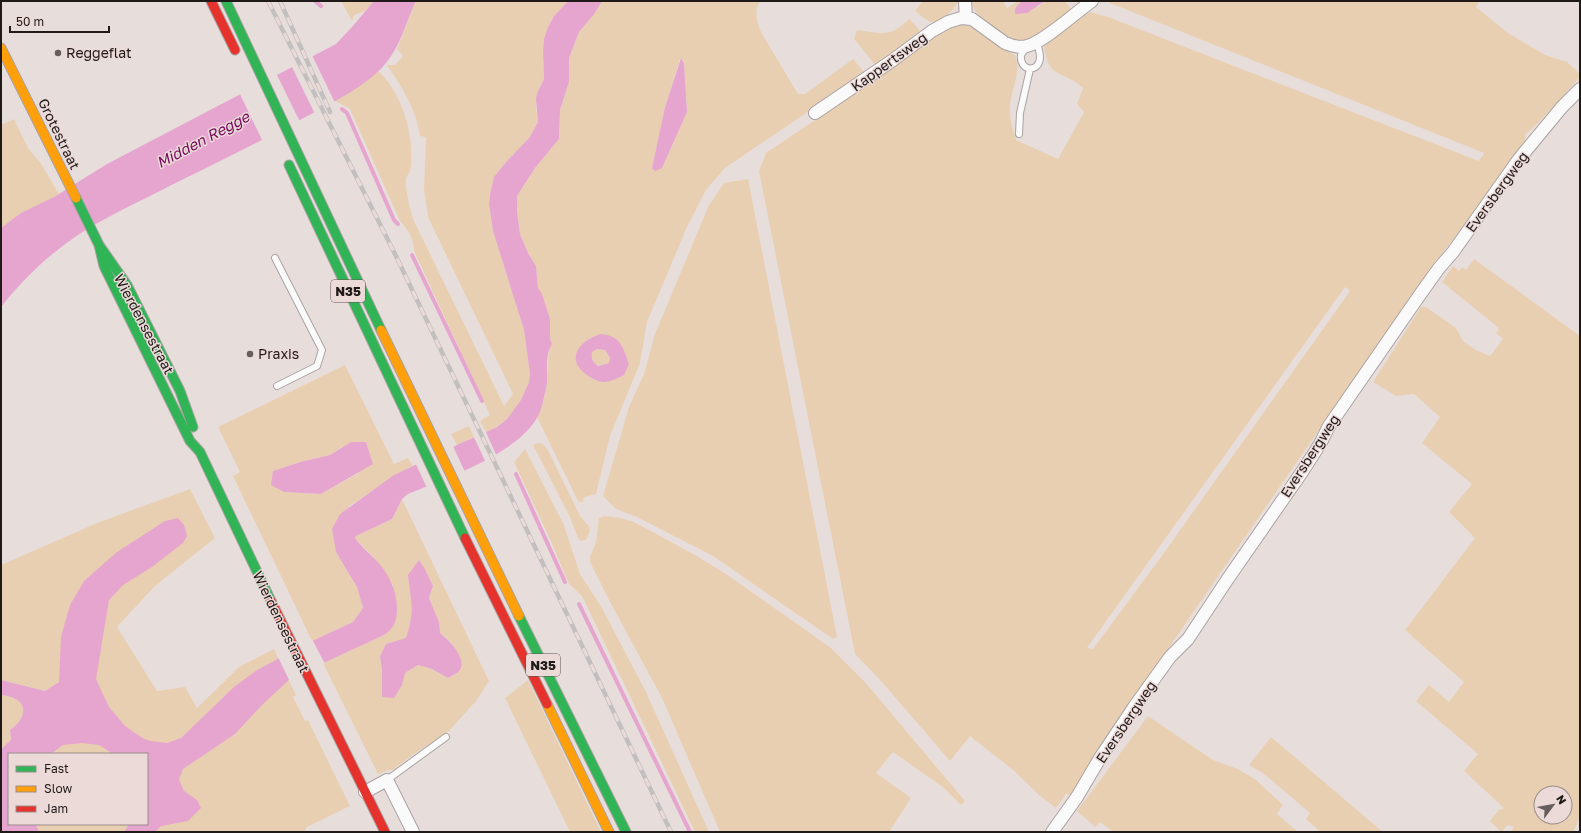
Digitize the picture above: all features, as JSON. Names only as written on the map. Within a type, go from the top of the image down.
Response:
[{"type":"main road","points":[[211,1],[238,56]]},
{"type":"main road","name":"N35","points":[[226,1],[575,732],[626,832]]},
{"type":"main road","name":"Grotestraat","points":[[1,48],[92,232]]},
{"type":"main road","name":"N35","points":[[285,158],[449,504],[609,832]]},
{"type":"main road","name":"Wierdensestraat","points":[[92,232],[98,245],[104,266],[151,335],[187,409],[200,452],[290,641],[385,832]]},
{"type":"main road","name":"Wierdensestraat","points":[[151,335],[190,441],[200,452]]},
{"type":"street","points":[[965,1],[966,18],[977,22],[1011,46],[1032,44],[1092,1]]},
{"type":"street","name":"Kappertsweg","points":[[815,113],[887,65],[937,27],[955,19],[966,18]]},
{"type":"street","name":"Eversbergweg","points":[[1052,832],[1077,797],[1100,758],[1134,707],[1170,657],[1188,639],[1320,444],[1329,426],[1419,296],[1439,268],[1453,252],[1518,159],[1558,112],[1580,89]]},
{"type":"street","points":[[365,792],[387,780],[413,832]]},
{"type":"lane","points":[[1032,44],[1040,58],[1039,64],[1030,69],[1025,67],[1021,59],[1023,51],[1032,44]]},
{"type":"lane","points":[[1019,134],[1020,113],[1030,69]]},
{"type":"lane","points":[[275,258],[322,350],[317,366],[277,386]]},
{"type":"lane","points":[[387,780],[446,737]]},
{"type":"shaded area","points":[[341,1],[374,1],[365,11],[354,15],[352,21]]},
{"type":"shaded area","points":[[416,1],[568,1],[554,16],[544,39],[544,79],[537,93],[536,108],[538,122],[530,137],[494,177],[490,194],[489,204],[493,231],[524,330],[530,374],[529,382],[521,401],[510,416],[497,427],[486,432],[480,421],[490,415],[414,251],[410,235],[400,221],[350,109],[335,101],[353,90],[378,71],[392,87],[406,119],[411,142],[411,166],[410,172],[406,178],[406,188],[414,221],[504,406],[513,394],[428,217],[424,189],[426,137],[420,136],[412,107],[387,65],[395,65],[403,56],[397,49]]},
{"type":"shaded area","points":[[602,1],[761,1],[756,12],[761,32],[798,94],[805,94],[853,59],[865,73],[725,168],[706,190],[687,227],[647,322],[640,363],[610,436],[596,494],[584,497],[583,502],[579,502],[537,417],[544,401],[547,383],[549,353],[552,343],[550,338],[550,319],[538,288],[536,266],[528,253],[520,234],[517,196],[535,168],[559,139],[560,110],[569,82],[569,58],[579,32],[595,13]],"holes":[[[680,59],[683,59],[684,63],[687,112],[662,168],[652,168],[665,107]],[[601,334],[624,375],[596,381],[580,369]]]},
{"type":"shaded area","points":[[923,1],[959,1],[943,19],[931,22],[915,11]]},
{"type":"shaded area","points":[[971,1],[1003,1],[1007,8],[1018,1],[1038,7],[1045,1],[1065,1],[1071,9],[1050,27],[1033,37],[1024,40],[1015,40],[1007,38],[985,21],[972,5]]},
{"type":"shaded area","points":[[1109,1],[1480,1],[1476,7],[1508,33],[1545,55],[1567,62],[1580,74],[1580,77],[1542,119],[1525,135],[1525,142],[1469,220],[1434,263],[1088,765],[1071,795],[1066,794],[1056,808],[1040,796],[1013,770],[970,736],[950,761],[881,681],[855,654],[759,171],[766,153],[866,86],[938,32],[959,24],[971,26],[997,45],[1015,55],[1017,62],[1017,74],[1011,99],[1010,115],[1016,140],[1058,159],[1084,112],[1077,104],[1083,88],[1076,82],[1053,70],[1046,57],[1044,46],[1075,21],[1090,12],[1108,17],[1479,161],[1484,153],[1110,3]],"holes":[[[1345,287],[1350,291],[1161,557],[1093,649],[1087,648]]]},
{"type":"shaded area","points":[[909,19],[919,29],[920,34],[876,66],[854,39],[857,30],[879,33],[891,32]]},
{"type":"shaded area","points":[[14,119],[28,148],[40,162],[59,194],[1,228],[1,125]]},
{"type":"shaded area","points":[[748,179],[837,637],[833,639],[713,556],[637,517],[616,509],[603,496],[629,407],[644,374],[655,334],[709,205],[724,183]]},
{"type":"shaded area","points":[[1474,259],[1580,336],[1580,818],[1573,832],[1510,832],[1514,827],[1508,825],[1501,832],[1490,821],[1499,810],[1504,808],[1464,771],[1478,754],[1416,701],[1429,685],[1449,702],[1464,682],[1405,630],[1475,538],[1449,512],[1472,484],[1422,443],[1440,417],[1414,394],[1396,396],[1373,382],[1421,307],[1426,307],[1456,328],[1463,341],[1476,350],[1490,356],[1503,339],[1496,333],[1499,328],[1442,282],[1453,266],[1459,271],[1462,267],[1466,270]]},
{"type":"shaded area","points":[[597,349],[605,350],[610,358],[609,363],[598,366],[595,363],[592,358],[592,352]]},
{"type":"shaded area","points":[[345,365],[394,464],[408,458],[413,466],[396,475],[349,506],[336,552],[357,587],[363,608],[353,622],[312,641],[233,476],[240,472],[218,427]],"holes":[[[342,447],[359,473],[321,494],[284,492],[273,471],[300,462],[330,455]]]},
{"type":"shaded area","points":[[469,426],[474,437],[457,445],[451,434]]},
{"type":"shaded area","points":[[539,443],[543,444],[549,452],[580,516],[589,526],[590,531],[586,540],[581,541],[578,538],[569,515],[533,445]]},
{"type":"shaded area","points":[[525,449],[564,525],[580,574],[602,608],[646,692],[709,832],[695,832],[582,596],[569,584],[514,462]]},
{"type":"shaded area","points":[[190,489],[215,538],[155,586],[117,627],[157,691],[185,687],[197,708],[239,667],[274,649],[296,695],[293,697],[305,721],[308,720],[350,806],[307,827],[304,832],[39,832],[36,825],[148,825],[148,753],[52,753],[62,745],[59,682],[45,691],[1,680],[1,565],[97,523]]},
{"type":"shaded area","points":[[402,499],[489,681],[476,701],[449,731],[411,756],[393,770],[378,774],[323,663],[384,635],[393,585],[376,560],[355,538],[356,536],[392,519]],"holes":[[[425,569],[433,586],[429,598],[437,617],[440,633],[453,645],[457,673],[449,678],[432,669],[418,665],[405,673],[382,696],[382,670],[380,656],[386,644],[406,639],[411,621],[412,607],[408,575]]]},
{"type":"shaded area","points":[[604,516],[634,522],[697,556],[729,576],[831,648],[865,682],[965,801],[961,805],[944,788],[893,752],[876,773],[911,798],[889,832],[720,832],[662,698],[590,562],[590,557],[596,542],[599,518]]},
{"type":"shaded area","points":[[528,680],[601,832],[570,832],[505,698]]},
{"type":"shaded area","points":[[1,695],[11,697],[19,701],[22,704],[23,713],[20,720],[10,730],[11,740],[1,749]]},
{"type":"shaded area","points":[[1148,716],[1213,760],[1238,769],[1256,780],[1283,805],[1277,814],[1298,832],[1113,832],[1100,822],[1095,827],[1077,811]]},
{"type":"shaded area","points":[[1271,737],[1383,832],[1320,832],[1306,819],[1310,813],[1264,774],[1249,765]]},
{"type":"water","name":"Midden Regge","points":[[374,1],[416,1],[396,49],[378,72],[357,88],[280,131],[120,211],[78,235],[41,264],[1,307],[1,228],[21,213],[54,197],[107,164],[336,44]]},
{"type":"water","points":[[568,1],[602,1],[595,13],[579,32],[569,58],[569,82],[560,110],[559,139],[535,168],[517,196],[520,234],[528,253],[536,266],[538,288],[542,294],[550,319],[550,338],[552,344],[548,352],[545,394],[542,406],[535,422],[522,436],[505,449],[464,471],[408,494],[402,499],[392,519],[356,536],[355,538],[357,541],[380,564],[392,583],[397,605],[397,616],[394,625],[384,635],[291,678],[262,705],[235,734],[183,769],[179,779],[184,791],[197,800],[201,808],[188,821],[161,826],[155,832],[124,832],[128,825],[148,825],[148,753],[111,753],[99,745],[82,743],[63,745],[52,753],[8,753],[8,825],[36,825],[39,832],[1,832],[1,749],[11,740],[10,730],[20,720],[23,713],[23,708],[19,701],[11,697],[1,695],[1,680],[45,691],[59,682],[61,637],[70,605],[84,581],[117,552],[165,521],[178,518],[184,525],[187,536],[183,543],[152,567],[123,585],[109,600],[96,679],[109,707],[125,726],[144,739],[167,743],[181,738],[234,687],[257,670],[312,641],[353,622],[363,608],[357,587],[336,552],[332,529],[340,514],[394,475],[497,427],[507,419],[521,400],[529,382],[530,374],[524,330],[493,231],[489,204],[494,177],[530,137],[538,122],[536,99],[537,93],[544,79],[544,39],[554,16]]},
{"type":"water","points":[[1022,1],[1045,1],[1027,13],[1015,14],[1016,8]]},
{"type":"water","points":[[681,58],[684,63],[687,112],[662,168],[655,171],[652,168],[665,107]]},
{"type":"water","points":[[601,334],[608,335],[620,343],[629,364],[624,375],[612,381],[602,382],[591,378],[580,369],[576,357],[578,351],[581,345],[593,337]],"holes":[[[597,349],[605,350],[610,358],[609,363],[598,366],[593,360],[592,352]]]},
{"type":"water","points":[[351,442],[366,442],[373,464],[321,494],[284,492],[271,485],[273,471],[300,462],[330,455]]},
{"type":"water","points":[[419,560],[433,586],[429,598],[439,622],[440,633],[455,648],[461,658],[461,668],[457,673],[448,678],[432,669],[418,665],[405,673],[402,685],[394,698],[382,697],[382,670],[380,656],[386,644],[406,638],[411,621],[411,600],[408,575]]},
{"type":"pier","points":[[312,55],[335,103],[315,114],[291,65]]},
{"type":"pier","points":[[276,73],[300,122],[263,142],[239,92]]},
{"type":"pier","points":[[485,430],[497,457],[486,463],[473,435]]},
{"type":"pier","points":[[452,444],[465,472],[427,488],[415,462]]},
{"type":"pier","points":[[312,639],[325,664],[290,682],[278,657]]},
{"type":"waterway","points":[[315,1],[321,6]]},
{"type":"waterway","points":[[342,109],[347,113],[394,220],[398,224]]},
{"type":"waterway","points":[[412,255],[482,401]]},
{"type":"waterway","points":[[516,474],[565,582]]},
{"type":"waterway","points":[[579,604],[690,832]]},
{"type":"railway","points":[[268,1],[395,254],[671,832]]},
{"type":"railway","points":[[280,1],[330,112]]},
{"type":"traffic: fast","points":[[226,1],[381,330]]},
{"type":"traffic: fast","points":[[289,165],[465,538]]},
{"type":"traffic: fast","points":[[76,198],[99,245],[127,285],[180,391],[193,427]]},
{"type":"traffic: fast","points":[[99,245],[104,266],[190,441],[200,452],[271,601]]},
{"type":"traffic: fast","points":[[519,616],[626,832]]},
{"type":"traffic: slow","points":[[1,48],[76,198]]},
{"type":"traffic: slow","points":[[381,330],[519,616]]},
{"type":"traffic: slow","points":[[547,704],[609,832]]},
{"type":"traffic: jam","points":[[211,1],[235,50]]},
{"type":"traffic: jam","points":[[465,538],[547,704]]},
{"type":"traffic: jam","points":[[271,601],[385,832]]},
{"type":"place","name":"Reggeflat","points":[[58,53]]},
{"type":"place","name":"Praxis","points":[[250,354]]}]
